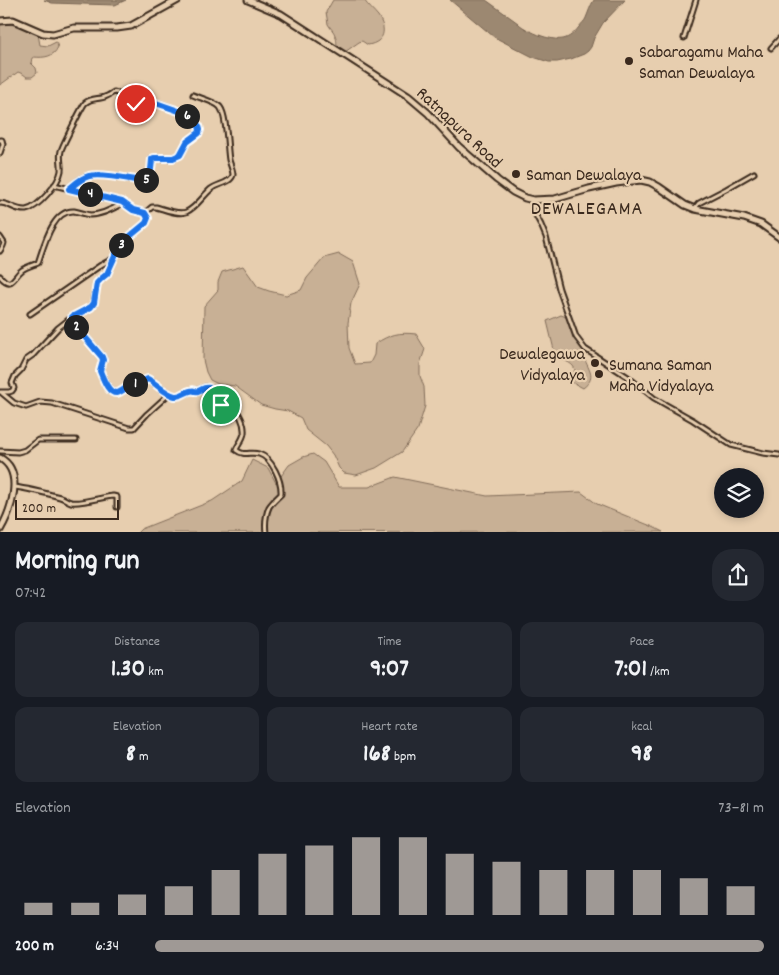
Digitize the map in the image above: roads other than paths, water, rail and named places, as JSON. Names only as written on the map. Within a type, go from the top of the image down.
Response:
[{"type":"highway","points":[[0,21],[13,20],[43,33],[53,34],[74,28],[124,27],[131,26],[178,0]]},
{"type":"highway","name":"Ratnapura Road","points":[[248,0],[281,14],[408,96],[428,113],[459,147],[497,180],[513,192],[533,200]]},
{"type":"highway","points":[[533,200],[555,198],[616,183],[641,180],[650,182],[695,209],[744,218],[761,224],[779,237]]},
{"type":"highway","points":[[0,458],[9,465],[14,476],[12,502],[0,530]]},
{"type":"street","points":[[684,38],[696,0]]},
{"type":"street","points":[[771,48],[779,38]]},
{"type":"street","points":[[0,203],[24,210],[38,203],[50,191],[61,172],[60,152],[64,143],[84,104],[92,99],[118,92],[136,104],[156,103],[184,113],[199,126],[199,133],[187,142],[180,155],[173,158],[152,159],[150,175],[146,180],[100,175],[88,176],[76,182],[69,189]]},
{"type":"street","points":[[145,213],[156,207],[178,213],[186,212],[212,188],[229,180],[232,176],[233,172],[229,162],[222,109],[217,104],[193,95]]},
{"type":"street","points":[[0,140],[2,140],[3,144],[0,153]]},
{"type":"street","points":[[695,209],[699,203],[726,190],[754,173]]},
{"type":"street","points":[[1,393],[12,391],[14,388],[12,383],[15,376],[21,370],[26,360],[58,328],[67,320],[91,307],[94,303],[97,283],[107,274],[119,247],[146,223],[148,218],[145,213],[133,210],[123,203],[54,185]]},
{"type":"street","points":[[533,200],[533,210],[546,237],[559,288],[576,336],[585,349],[628,377],[654,398],[693,420],[731,445],[779,456]]},
{"type":"street","points":[[0,276],[5,282],[13,281],[21,271],[38,263],[49,230],[64,214],[74,211],[89,215],[99,214],[123,203]]},
{"type":"street","points":[[0,237],[4,242],[0,251]]},
{"type":"street","points":[[30,314],[95,268],[114,258]]},
{"type":"street","points":[[72,317],[74,325],[102,357],[100,371],[110,390],[114,393],[148,379],[174,396],[206,387],[209,388],[216,403],[230,406],[234,409],[244,425],[244,435],[236,450],[241,454],[259,454],[268,460],[274,468],[281,487],[281,494],[270,506],[265,528],[266,532]]},
{"type":"street","points":[[1,393],[26,408],[40,402],[52,403],[129,428],[134,428],[169,394]]},
{"type":"street","points":[[0,452],[25,450],[38,440],[76,440]]},
{"type":"street","points":[[14,487],[33,489],[62,497],[71,502],[113,496],[117,497],[117,507]]},
{"type":"place","name":"Sabaragamu Maha Saman Dewalaya","points":[[629,61]]},
{"type":"place","name":"Saman Dewalaya","points":[[516,174]]},
{"type":"place","name":"Dewalegawa Vidyalaya","points":[[595,363]]},
{"type":"place","name":"Sumana Saman Maha Vidyalaya","points":[[599,374]]},
{"type":"district","name":"DEWALEGAMA","points":[[587,207]]}]
